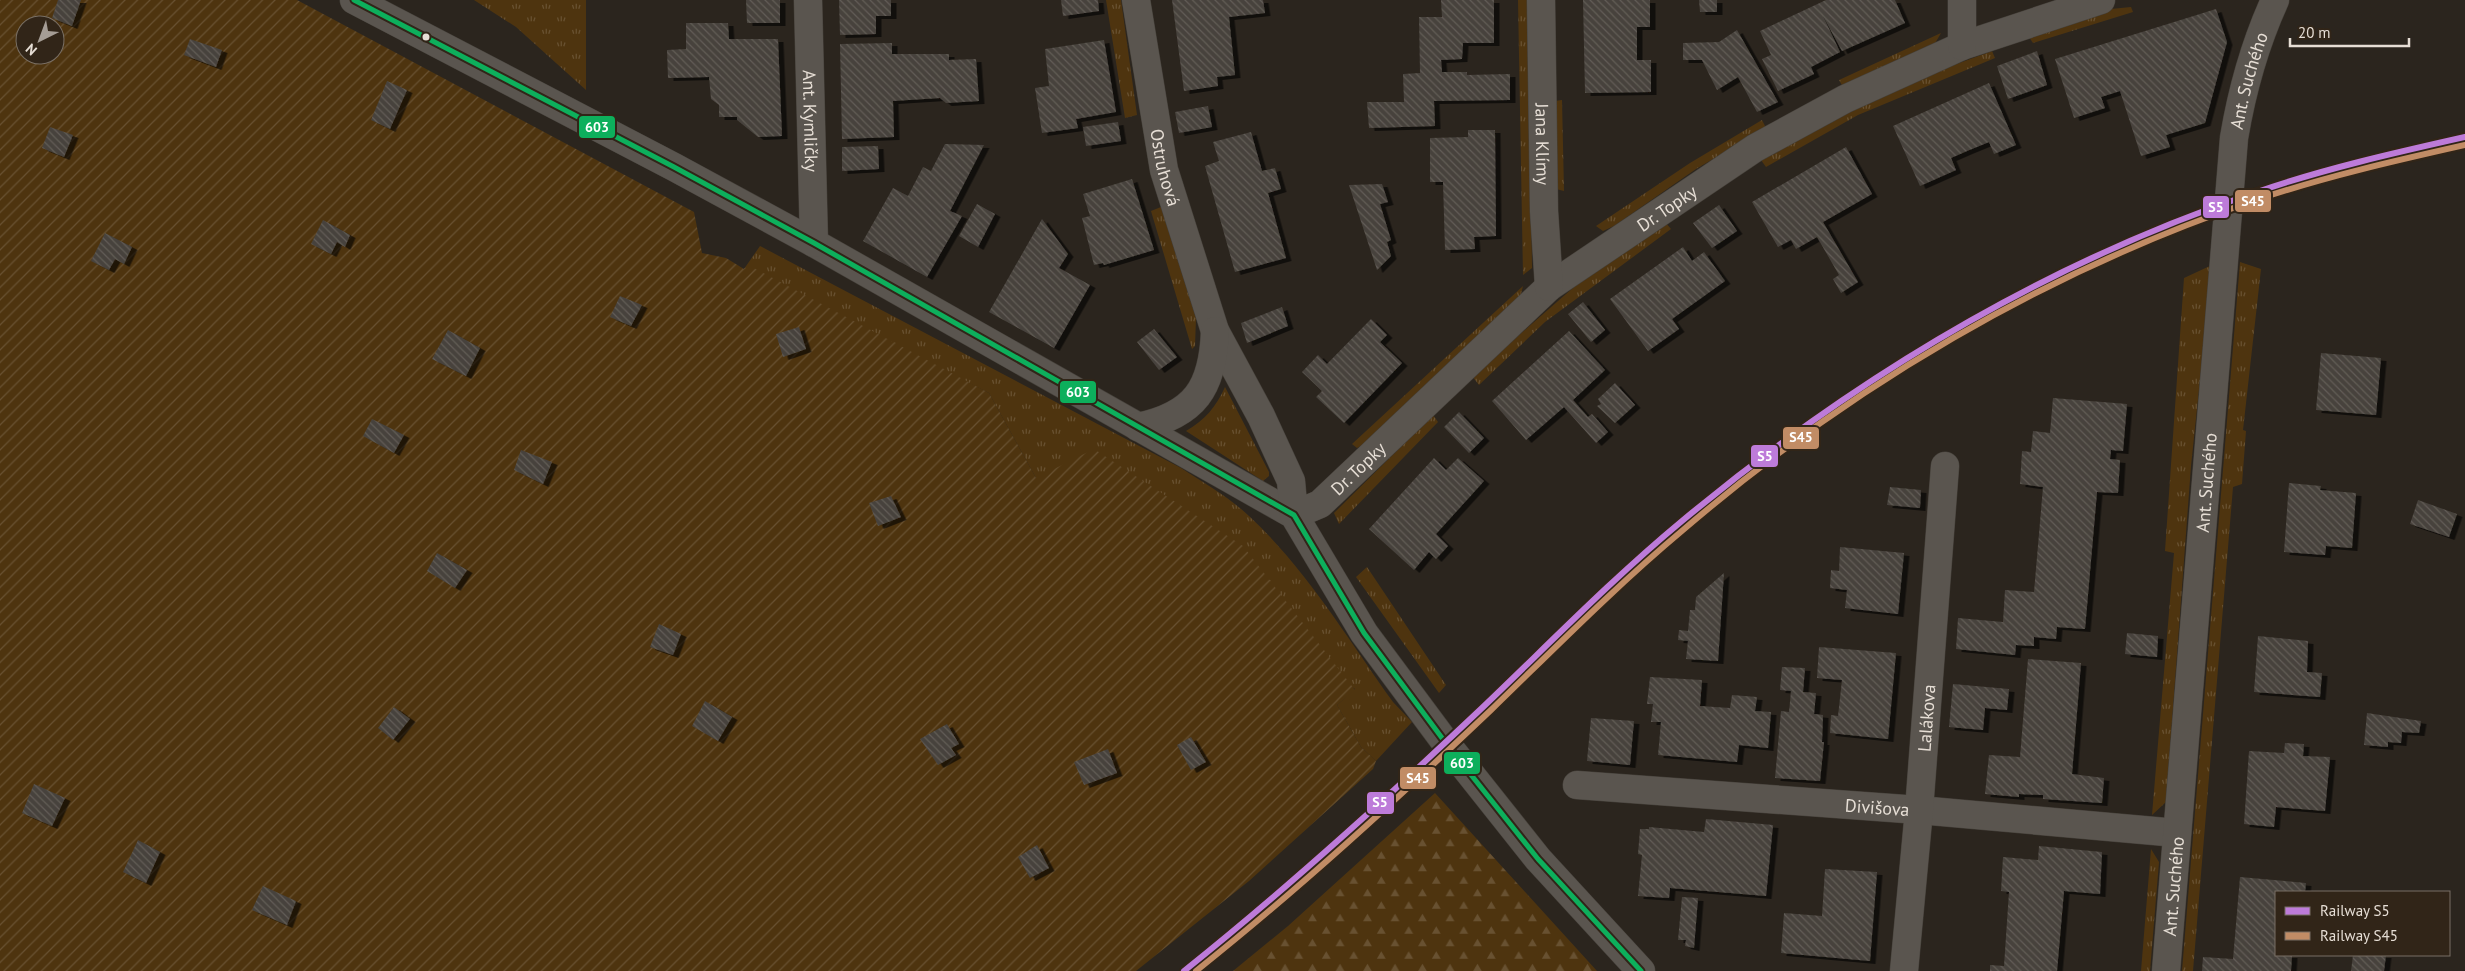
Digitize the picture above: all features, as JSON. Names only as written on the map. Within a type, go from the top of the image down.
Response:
[{"type":"street","points":[[354,0],[665,162],[814,243],[1294,515],[1364,633],[1439,734],[1538,858],[1641,971]]},
{"type":"street","name":"Ant. Kymličky","points":[[808,0],[814,243]]},
{"type":"street","name":"Ostruhová","points":[[1136,0],[1164,170],[1215,331],[1261,416],[1291,482],[1294,515]]},
{"type":"street","name":"Jana Klímy","points":[[1541,0],[1544,211],[1549,287]]},
{"type":"street","points":[[1962,0],[1962,46]]},
{"type":"street","name":"Dr. Topky","points":[[1294,515],[1320,504],[1549,287],[1755,148],[1845,98],[1962,46],[2101,0]]},
{"type":"street","name":"Ant. Suchého","points":[[2166,971],[2234,138],[2245,84],[2275,0]]},
{"type":"street","name":"Ostruhová","points":[[1138,427],[1163,422],[1183,411],[1198,397],[1212,362],[1215,331]]},
{"type":"street","name":"Lalákova","points":[[1904,971],[1919,810],[1945,466]]},
{"type":"street","name":"Divišova","points":[[1576,785],[1919,810],[2177,833]]},
{"type":"green space","points":[[0,0],[297,0],[694,212],[702,253],[726,258],[744,269],[752,267],[989,393],[1036,478],[1094,449],[1243,546],[1355,690],[1337,705],[1361,747],[1376,761],[1373,769],[1249,881],[1136,971],[0,971]]},
{"type":"green space","points":[[474,0],[586,0],[586,90],[516,27]]},
{"type":"green space","points":[[1106,0],[1121,0],[1137,115],[1125,118]]},
{"type":"green space","points":[[1518,0],[1528,0],[1532,268],[1523,275]]},
{"type":"green space","points":[[2131,7],[2133,12],[2033,43],[2029,37],[2111,9]]},
{"type":"green space","points":[[1941,33],[1934,45],[1843,87],[1839,80]]},
{"type":"green space","points":[[1992,51],[1995,58],[1858,115],[1766,167],[1761,160],[1853,110],[1935,72]]},
{"type":"green space","points":[[1562,100],[1564,191],[1556,189],[1555,101]]},
{"type":"green space","points":[[1762,120],[1766,128],[1696,169],[1614,226],[1603,231],[1596,226],[1690,163]]},
{"type":"green space","points":[[1161,207],[1196,318],[1195,346],[1192,349],[1151,211]]},
{"type":"green space","points":[[1665,222],[1671,229],[1545,322],[1479,385],[1472,376],[1574,287]]},
{"type":"green space","points":[[760,246],[1181,468],[1225,496],[1249,516],[1289,559],[1325,605],[1393,702],[1412,722],[1376,761],[1361,747],[1337,705],[1355,689],[1036,478],[989,393],[744,269]]},
{"type":"green space","points":[[2240,262],[2261,269],[2243,430],[2246,431],[2242,484],[2233,487],[2193,971],[2182,971]]},
{"type":"green space","points":[[2212,265],[2191,466],[2166,802],[2152,815],[2174,553],[2165,551],[2184,278]]},
{"type":"green space","points":[[1523,286],[1520,298],[1369,442],[1357,448],[1352,444]]},
{"type":"green space","points":[[1225,387],[1269,472],[1269,476],[1263,481],[1186,431],[1209,412],[1218,401]]},
{"type":"green space","points":[[1433,415],[1438,422],[1339,524],[1334,513]]},
{"type":"green space","points":[[1367,567],[1446,685],[1439,693],[1356,577]]},
{"type":"green space","points":[[1435,793],[1597,971],[1233,971],[1288,926]]},
{"type":"green space","points":[[2151,849],[2159,862],[2150,971],[2141,971]]},
{"type":"building","points":[[58,0],[81,0],[72,26],[65,23],[65,15],[53,15]]},
{"type":"building","points":[[746,0],[780,0],[780,23],[747,23]]},
{"type":"building","points":[[839,0],[891,0],[891,16],[876,16],[876,34],[840,35]]},
{"type":"building","points":[[1061,0],[1098,0],[1099,11],[1063,16]]},
{"type":"building","points":[[1172,0],[1263,0],[1265,13],[1229,17],[1235,75],[1217,77],[1218,86],[1184,91]]},
{"type":"building","points":[[1441,0],[1494,0],[1494,43],[1463,43],[1462,59],[1441,60],[1442,72],[1467,72],[1467,75],[1510,74],[1510,100],[1434,101],[1435,126],[1369,128],[1367,102],[1404,102],[1403,74],[1420,73],[1419,17],[1442,17]]},
{"type":"building","points":[[1583,0],[1650,0],[1650,27],[1637,27],[1637,60],[1651,60],[1651,92],[1585,93]]},
{"type":"building","points":[[1699,0],[1717,0],[1717,12],[1700,12]]},
{"type":"building","points":[[1826,0],[1895,0],[1905,23],[1842,51],[1823,16],[1840,52],[1811,67],[1814,74],[1778,91],[1762,59],[1771,55],[1760,31]]},
{"type":"building","points":[[2216,9],[2227,42],[2205,123],[2166,135],[2170,147],[2141,156],[2120,91],[2101,97],[2105,108],[2074,118],[2055,59]]},
{"type":"building","points":[[686,23],[728,23],[729,39],[778,39],[782,136],[758,137],[737,120],[737,117],[719,117],[719,105],[711,99],[709,77],[668,78],[667,50],[686,49]]},
{"type":"building","points":[[1737,30],[1778,102],[1757,112],[1738,77],[1717,90],[1702,60],[1683,60],[1683,43],[1719,42]]},
{"type":"building","points":[[190,39],[222,50],[216,67],[184,55]]},
{"type":"building","points":[[1104,40],[1116,112],[1076,119],[1078,128],[1042,133],[1035,88],[1049,86],[1045,49]]},
{"type":"building","points":[[892,43],[892,54],[949,54],[949,60],[976,59],[979,101],[946,103],[940,98],[893,101],[894,137],[842,139],[840,44]]},
{"type":"building","points":[[2037,51],[2047,85],[2008,99],[1997,66]]},
{"type":"building","points":[[387,81],[407,90],[390,129],[371,120]]},
{"type":"building","points":[[1989,83],[2016,145],[1994,154],[1989,142],[1967,151],[1951,158],[1956,170],[1920,186],[1893,126]]},
{"type":"building","points":[[1208,106],[1212,127],[1179,133],[1175,112]]},
{"type":"building","points":[[1118,122],[1121,141],[1086,146],[1083,127]]},
{"type":"building","points":[[50,127],[73,135],[64,157],[42,148]]},
{"type":"building","points":[[1468,130],[1495,130],[1496,236],[1474,237],[1475,249],[1445,250],[1443,182],[1430,182],[1430,138],[1468,137]]},
{"type":"building","points":[[1251,132],[1262,171],[1275,168],[1281,189],[1268,193],[1286,258],[1235,272],[1205,166],[1219,161],[1213,142]]},
{"type":"building","points":[[945,144],[984,145],[950,211],[962,216],[927,277],[863,241],[893,188],[908,196],[923,167],[931,171]]},
{"type":"building","points":[[878,146],[879,169],[842,171],[842,147]]},
{"type":"building","points":[[1846,147],[1872,194],[1823,222],[1858,282],[1841,293],[1833,279],[1839,275],[1817,237],[1796,249],[1791,240],[1778,247],[1752,202]]},
{"type":"building","points":[[1132,179],[1154,250],[1104,265],[1103,263],[1094,265],[1082,218],[1090,216],[1083,194]]},
{"type":"building","points":[[1382,184],[1388,202],[1380,204],[1391,240],[1387,242],[1391,256],[1377,270],[1349,185]]},
{"type":"building","points":[[977,204],[995,214],[978,247],[959,236]]},
{"type":"building","points":[[1719,205],[1737,231],[1712,248],[1693,223]]},
{"type":"building","points":[[1042,219],[1068,254],[1059,268],[1090,285],[1054,348],[989,312]]},
{"type":"building","points":[[323,220],[350,235],[345,247],[337,242],[331,254],[311,244]]},
{"type":"building","points":[[105,233],[132,247],[124,264],[115,259],[109,270],[91,261]]},
{"type":"building","points":[[1683,247],[1692,261],[1704,252],[1725,281],[1672,319],[1679,329],[1648,351],[1610,299]]},
{"type":"building","points":[[620,296],[642,305],[631,326],[610,317]]},
{"type":"building","points":[[1583,302],[1605,330],[1591,342],[1568,314]]},
{"type":"building","points":[[1282,307],[1288,326],[1247,343],[1241,323]]},
{"type":"building","points":[[1371,319],[1387,335],[1380,342],[1402,363],[1344,423],[1316,397],[1322,391],[1302,372],[1318,355],[1327,364]]},
{"type":"building","points":[[799,327],[806,349],[783,357],[776,334]]},
{"type":"building","points":[[1154,329],[1177,357],[1159,370],[1137,342]]},
{"type":"building","points":[[448,330],[480,348],[466,376],[432,359]]},
{"type":"building","points":[[1569,331],[1605,370],[1573,400],[1588,417],[1592,414],[1608,432],[1596,443],[1564,407],[1526,440],[1492,401]]},
{"type":"building","points":[[2321,353],[2381,358],[2376,415],[2316,410]]},
{"type":"building","points":[[1615,383],[1635,405],[1615,423],[1597,406],[1601,404],[1598,399]]},
{"type":"building","points":[[2053,398],[2127,404],[2123,451],[2111,450],[2110,459],[2120,460],[2118,493],[2097,492],[2085,629],[2057,627],[2056,639],[2034,637],[2034,646],[2016,645],[2015,655],[1956,649],[1958,618],[2003,622],[2005,590],[2034,592],[2043,487],[2020,484],[2022,451],[2031,452],[2033,431],[2050,433]]},
{"type":"building","points":[[1459,412],[1484,438],[1469,453],[1444,427]]},
{"type":"building","points":[[372,419],[404,435],[394,453],[363,436]]},
{"type":"building","points":[[521,450],[552,462],[543,484],[514,470]]},
{"type":"building","points":[[1434,458],[1446,470],[1458,458],[1484,481],[1436,534],[1448,546],[1436,559],[1429,552],[1414,570],[1369,529]]},
{"type":"building","points":[[2289,483],[2321,486],[2320,490],[2356,493],[2352,548],[2326,546],[2325,555],[2284,552]]},
{"type":"building","points":[[1890,487],[1921,490],[1920,508],[1887,505]]},
{"type":"building","points":[[891,496],[901,517],[878,526],[869,503]]},
{"type":"building","points":[[2418,500],[2457,514],[2449,537],[2410,524]]},
{"type":"building","points":[[1840,547],[1904,553],[1898,614],[1845,608],[1847,590],[1830,588],[1831,570],[1839,571]]},
{"type":"building","points":[[437,553],[467,570],[455,588],[427,571]]},
{"type":"building","points":[[1724,573],[1718,661],[1686,659],[1688,641],[1678,640],[1679,630],[1688,631],[1690,610],[1695,610],[1696,597]]},
{"type":"building","points":[[659,624],[681,634],[673,655],[650,647]]},
{"type":"building","points":[[2127,633],[2158,636],[2157,657],[2125,654]]},
{"type":"building","points":[[2258,636],[2308,641],[2307,672],[2322,673],[2320,697],[2254,692]]},
{"type":"building","points":[[1819,647],[1896,653],[1888,739],[1830,733],[1831,715],[1838,716],[1842,680],[1817,678]]},
{"type":"building","points":[[2028,659],[2081,663],[2072,774],[2104,778],[2102,803],[2043,799],[2043,795],[2019,794],[2019,797],[1985,794],[1989,755],[2020,757]]},
{"type":"building","points":[[1782,667],[1805,668],[1803,692],[1816,693],[1814,714],[1823,715],[1822,742],[1824,742],[1820,781],[1775,778],[1781,711],[1789,712],[1791,691],[1780,690]]},
{"type":"building","points":[[1650,677],[1702,680],[1700,706],[1730,708],[1732,695],[1757,697],[1755,711],[1771,712],[1768,748],[1739,745],[1737,762],[1658,755],[1661,722],[1651,722],[1653,704],[1647,704]]},
{"type":"building","points":[[1953,684],[2009,689],[2007,710],[1985,708],[1983,730],[1949,727]]},
{"type":"building","points":[[705,701],[732,717],[718,741],[692,726]]},
{"type":"building","points":[[394,707],[410,719],[393,740],[378,728]]},
{"type":"building","points":[[2367,713],[2421,721],[2419,733],[2402,732],[2401,743],[2388,742],[2388,747],[2364,745]]},
{"type":"building","points":[[1591,718],[1634,721],[1630,765],[1587,761]]},
{"type":"building","points":[[947,724],[959,744],[951,748],[956,755],[938,765],[920,739]]},
{"type":"building","points":[[1191,737],[1206,762],[1191,770],[1177,745]]},
{"type":"building","points":[[2285,743],[2304,744],[2303,756],[2330,757],[2325,811],[2276,807],[2274,827],[2244,824],[2249,751],[2284,753]]},
{"type":"building","points":[[1108,749],[1117,773],[1084,785],[1074,762]]},
{"type":"building","points":[[34,784],[65,798],[52,826],[22,813]]},
{"type":"building","points":[[1706,819],[1773,825],[1766,896],[1670,888],[1669,898],[1638,896],[1642,855],[1638,854],[1640,829],[1649,829],[1649,827],[1704,832]]},
{"type":"building","points":[[138,840],[160,852],[146,883],[123,872]]},
{"type":"building","points":[[1037,845],[1049,868],[1030,878],[1018,857]]},
{"type":"building","points":[[2039,846],[2102,852],[2100,894],[2064,891],[2057,971],[1990,971],[1990,965],[2004,966],[2009,892],[2001,891],[2003,857],[2038,860]]},
{"type":"building","points":[[1825,869],[1877,872],[1870,961],[1781,953],[1784,913],[1822,916]]},
{"type":"building","points":[[2240,877],[2306,883],[2305,891],[2275,891],[2275,956],[2292,956],[2291,971],[2202,971],[2203,957],[2233,959]]},
{"type":"building","points":[[263,886],[296,901],[287,925],[252,910]]},
{"type":"building","points":[[1682,897],[1698,898],[1694,948],[1685,946],[1686,940],[1678,940]]},
{"type":"building","points":[[2353,956],[2386,956],[2384,971],[2351,971]]},
{"type":"rail line","name":"S5","points":[[1184,971],[1261,908],[1410,776],[1605,589],[1656,543],[1747,469],[1814,420],[1882,374],[1953,331],[2026,291],[2100,254],[2176,222],[2306,176],[2385,155],[2465,137]]},
{"type":"rail line","name":"S45","points":[[1196,971],[1310,876],[1383,811],[1491,710],[1609,595],[1658,551],[1747,477],[1883,381],[1954,338],[2027,298],[2102,261],[2178,229],[2256,200],[2307,184],[2465,145]]},
{"type":"transit line","name":"603","points":[[354,0],[674,167],[814,243],[1294,515],[1364,633],[1445,742],[1538,859],[1641,971]]}]
